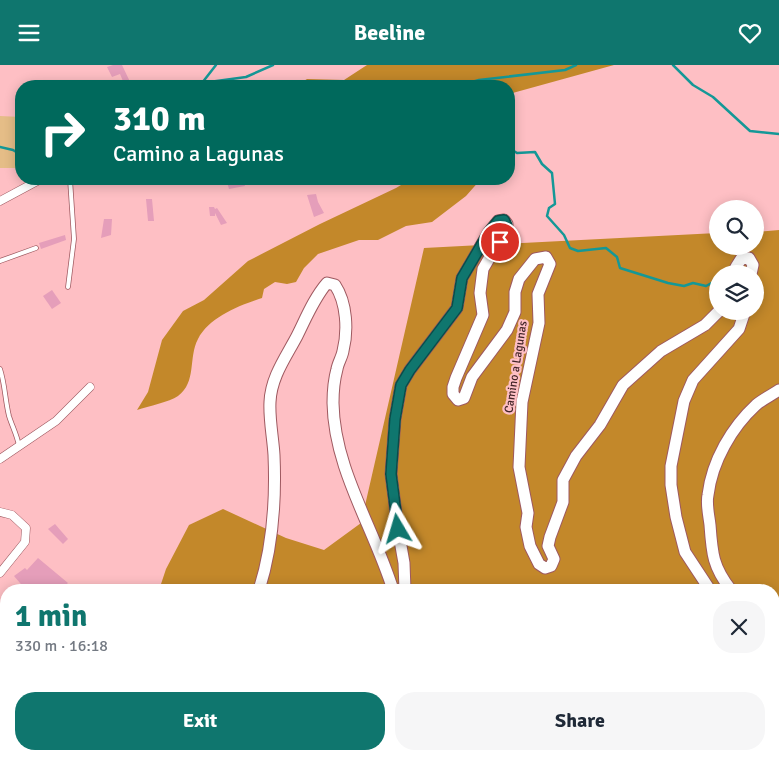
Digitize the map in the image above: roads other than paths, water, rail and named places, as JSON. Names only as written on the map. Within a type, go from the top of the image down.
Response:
[{"type":"street","points":[[0,201],[30,185]]},
{"type":"street","name":"Camino a Lagunas","points":[[405,584],[404,563],[391,474],[395,419],[401,385],[410,370],[457,308],[462,278],[489,232],[498,221],[504,220],[507,224],[507,234],[494,249],[483,269],[480,293],[483,315],[456,378],[453,394],[458,400],[464,398],[472,377],[507,330],[515,312],[519,279],[535,259],[546,257],[550,264],[538,294],[537,310],[539,323],[522,403],[519,467],[528,513],[526,527],[530,546],[538,563],[545,568],[550,566],[554,559],[548,546],[563,502],[563,480],[576,456],[600,425],[623,385],[661,351],[705,325],[710,320]]},
{"type":"street","points":[[738,265],[742,259],[750,258],[753,265]]},
{"type":"street","points":[[261,584],[274,516],[274,457],[270,403],[272,388],[277,374],[309,312],[328,283],[335,285],[342,294],[346,335],[343,354],[337,368],[333,404],[340,451],[391,584]]},
{"type":"street","points":[[706,584],[685,552],[676,517],[671,485],[672,466],[684,401],[693,380],[740,329],[742,320]]},
{"type":"street","points":[[0,459],[56,421],[90,387]]},
{"type":"street","points":[[727,584],[720,575],[711,548],[707,496],[713,472],[724,446],[738,424],[758,403],[779,390]]},
{"type":"street","points":[[0,512],[12,515],[26,528],[25,542],[0,573]]},
{"type":"lane","points":[[68,287],[74,239],[70,185]]},
{"type":"lane","points":[[0,261],[36,248]]},
{"type":"lane","points":[[0,369],[10,418],[19,446]]},
{"type":"waterway","points":[[204,80],[216,65]]},
{"type":"waterway","points":[[224,80],[246,77],[273,65]]},
{"type":"waterway","points":[[479,80],[565,70],[576,65]]},
{"type":"waterway","points":[[673,65],[693,85],[713,97],[750,131],[779,134]]},
{"type":"waterway","points":[[0,147],[15,151]]},
{"type":"waterway","points":[[515,152],[535,152],[542,164],[552,173],[555,204],[549,208],[547,216],[564,235],[570,248],[578,251],[606,248],[617,257],[620,268],[684,286],[693,283],[706,286],[709,284]]}]
